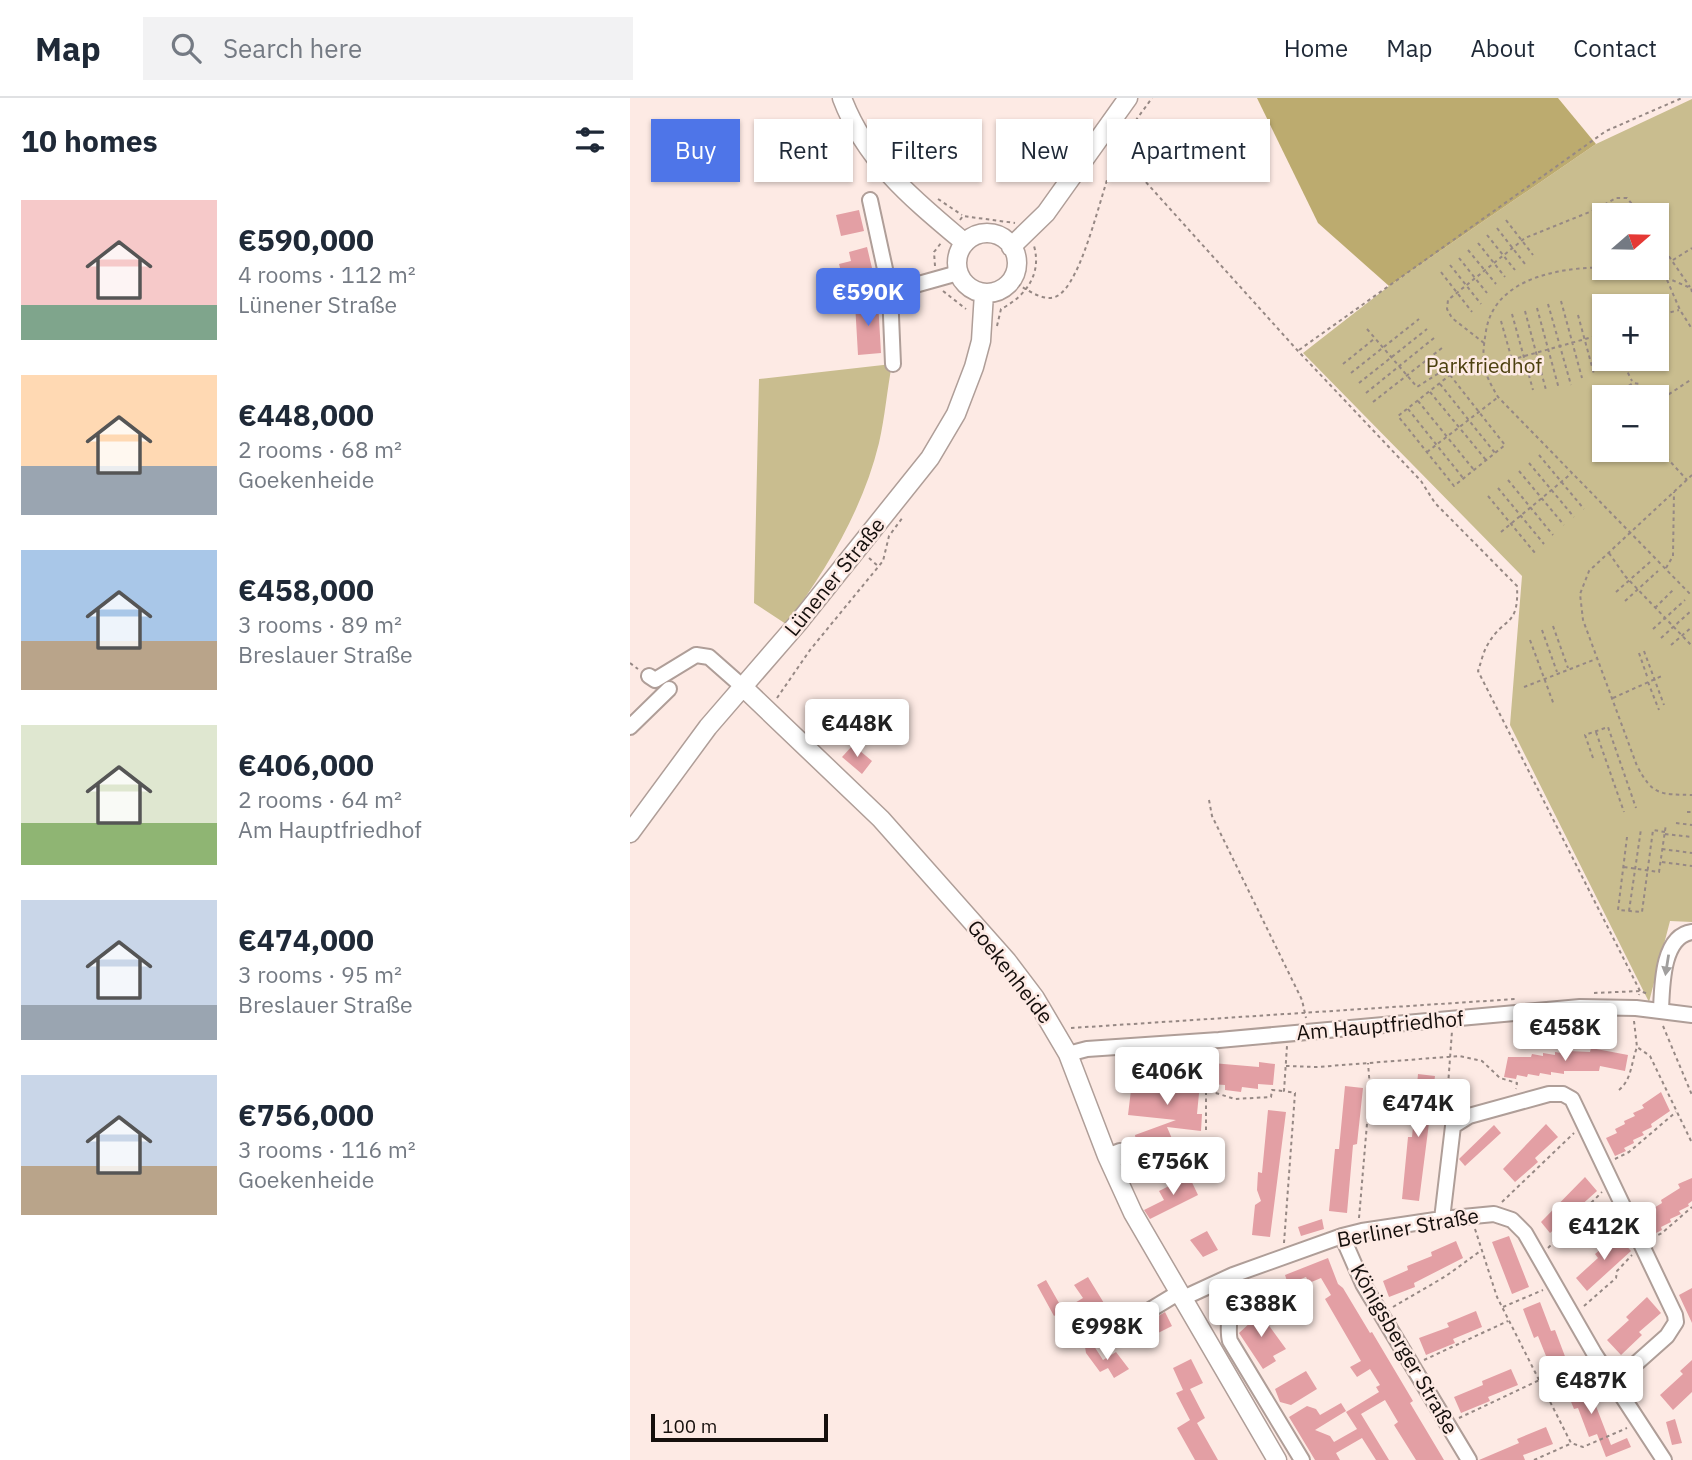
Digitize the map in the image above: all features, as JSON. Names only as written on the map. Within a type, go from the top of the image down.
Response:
[{"type":"main road","points":[[842,98],[861,139],[878,164],[904,192],[958,237],[989,233],[1002,237],[1011,247],[1017,263],[1011,280],[1002,289],[984,293],[965,285],[958,273],[958,237]]},
{"type":"main road","points":[[1011,247],[1026,234],[1067,186],[1128,98]]},
{"type":"main road","name":"Lünener Straße","points":[[630,833],[687,752],[798,623],[930,458],[956,414],[974,367],[981,341],[984,293]]},
{"type":"main road","name":"Goekenheide","points":[[743,687],[846,782],[1014,969],[1069,1054],[1128,1204],[1277,1460]]},
{"type":"street","points":[[870,200],[890,292],[893,363]]},
{"type":"street","points":[[890,292],[958,273]]},
{"type":"street","points":[[649,676],[655,680],[696,655],[709,657],[743,687]]},
{"type":"street","points":[[630,727],[669,690]]},
{"type":"street","points":[[1661,1005],[1671,945],[1679,935],[1692,932]]},
{"type":"street","name":"Am Hauptfriedhof","points":[[1069,1054],[1087,1049],[1288,1034],[1580,1007],[1636,1008],[1661,1005],[1692,1015]]},
{"type":"street","points":[[1442,1219],[1451,1130],[1458,1122],[1469,1116],[1549,1094],[1563,1094],[1576,1103],[1673,1308],[1676,1322],[1667,1336],[1614,1384]]},
{"type":"street","points":[[1107,1156],[1120,1151],[1126,1160]]},
{"type":"street","name":"Berliner Straße","points":[[1109,1335],[1180,1296],[1342,1236],[1472,1215],[1503,1216],[1519,1225],[1594,1353],[1664,1460]]},
{"type":"street","name":"Königsberger Straße","points":[[1342,1236],[1363,1284],[1469,1460]]},
{"type":"street","points":[[1233,1275],[1232,1308],[1227,1333],[1230,1341],[1303,1460]]},
{"type":"path","points":[[1138,119],[1152,98]]},
{"type":"path","points":[[1298,351],[1606,131],[1682,98]]},
{"type":"path","points":[[1011,280],[1043,298],[1052,299],[1062,293],[1085,249],[1107,181]]},
{"type":"path","points":[[1146,182],[1298,351],[1421,481],[1435,503],[1517,586],[1518,603],[1513,618],[1489,643],[1478,671],[1640,990],[1661,1005],[1662,1025],[1692,1095]]},
{"type":"path","points":[[935,197],[963,216],[1017,223],[1033,243],[1037,256],[1028,289],[1024,295],[1002,309],[983,312],[964,308],[944,292],[938,280],[934,252],[958,237],[963,216]]},
{"type":"path","points":[[1607,203],[1616,198],[1627,198],[1632,203]]},
{"type":"path","points":[[1484,343],[1452,318],[1447,309],[1448,300],[1522,241],[1592,211]]},
{"type":"path","points":[[1506,220],[1533,255]]},
{"type":"path","points":[[1497,228],[1525,264]]},
{"type":"path","points":[[1487,235],[1515,270]]},
{"type":"path","points":[[1478,243],[1505,277]]},
{"type":"path","points":[[1672,260],[1692,248]]},
{"type":"path","points":[[1468,250],[1496,284]]},
{"type":"path","points":[[1670,257],[1692,289]]},
{"type":"path","points":[[1459,258],[1488,293]]},
{"type":"path","points":[[1450,265],[1481,304]]},
{"type":"path","points":[[1592,269],[1570,269],[1529,279],[1511,289],[1495,304],[1488,320],[1484,343],[1484,373],[1498,397],[1692,596]]},
{"type":"path","points":[[1441,272],[1472,312]]},
{"type":"path","points":[[1667,280],[1679,310],[1692,329]]},
{"type":"path","points":[[1670,280],[1692,289]]},
{"type":"path","points":[[1561,301],[1582,378]]},
{"type":"path","points":[[1548,304],[1571,386]]},
{"type":"path","points":[[1537,308],[1559,389]]},
{"type":"path","points":[[1669,313],[1679,310]]},
{"type":"path","points":[[1525,311],[1546,390]]},
{"type":"path","points":[[1512,314],[1533,390]]},
{"type":"path","points":[[1578,315],[1594,374]]},
{"type":"path","points":[[1351,373],[1419,319]]},
{"type":"path","points":[[1501,321],[1511,360]]},
{"type":"path","points":[[1367,329],[1417,387],[1450,366],[1484,373]]},
{"type":"path","points":[[1359,383],[1427,329]]},
{"type":"path","points":[[1484,373],[1489,366],[1592,337]]},
{"type":"path","points":[[1343,364],[1375,338]]},
{"type":"path","points":[[1366,393],[1434,338]]},
{"type":"path","points":[[1373,402],[1442,348]]},
{"type":"path","points":[[1626,371],[1633,383]]},
{"type":"path","points":[[1450,375],[1505,445],[1454,486],[1398,416],[1439,383],[1450,375]]},
{"type":"path","points":[[1669,394],[1692,379]]},
{"type":"path","points":[[1439,383],[1495,453]]},
{"type":"path","points":[[1630,385],[1641,385]]},
{"type":"path","points":[[1430,391],[1486,460]]},
{"type":"path","points":[[1427,452],[1498,397]]},
{"type":"path","points":[[1418,400],[1474,470]]},
{"type":"path","points":[[1408,408],[1463,478]]},
{"type":"path","points":[[1539,455],[1584,509]]},
{"type":"path","points":[[1669,460],[1687,480]]},
{"type":"path","points":[[1529,463],[1574,517]]},
{"type":"path","points":[[1518,471],[1564,525]]},
{"type":"path","points":[[1501,532],[1573,473]]},
{"type":"path","points":[[1692,475],[1589,571],[1580,594],[1583,620],[1647,786],[1659,794],[1692,796]]},
{"type":"path","points":[[1508,480],[1553,535]]},
{"type":"path","points":[[1498,488],[1544,544]]},
{"type":"path","points":[[1666,568],[1673,556],[1674,491]]},
{"type":"path","points":[[1488,496],[1535,552]]},
{"type":"path","points":[[1609,552],[1629,580],[1692,646]]},
{"type":"path","points":[[1616,592],[1650,562]]},
{"type":"path","points":[[1625,601],[1657,571]]},
{"type":"path","points":[[1655,608],[1674,589]]},
{"type":"path","points":[[1653,629],[1685,600]]},
{"type":"path","points":[[1661,638],[1692,610]]},
{"type":"path","points":[[1553,626],[1569,669]]},
{"type":"path","points":[[1671,645],[1692,627]]},
{"type":"path","points":[[1542,631],[1557,674]]},
{"type":"path","points":[[1530,640],[1554,705]]},
{"type":"path","points":[[1644,651],[1664,705]]},
{"type":"path","points":[[1639,653],[1659,710]]},
{"type":"path","points":[[1524,687],[1597,658]]},
{"type":"path","points":[[1612,698],[1664,675]]},
{"type":"path","points":[[1593,758],[1585,735],[1608,727],[1636,808]]},
{"type":"path","points":[[1596,731],[1625,812]]},
{"type":"path","points":[[1209,800],[1212,816],[1306,1012]]},
{"type":"path","points":[[1687,811],[1692,812]]},
{"type":"path","points":[[1676,823],[1692,825]]},
{"type":"path","points":[[1623,867],[1658,872],[1666,824]]},
{"type":"path","points":[[1629,911],[1641,829]]},
{"type":"path","points":[[1627,837],[1618,910],[1642,912],[1653,830],[1692,837]]},
{"type":"path","points":[[1662,849],[1692,853]]},
{"type":"path","points":[[1660,862],[1692,866]]},
{"type":"path","points":[[1592,993],[1640,990]]},
{"type":"path","points":[[1056,1031],[1517,999]]},
{"type":"path","points":[[1619,1090],[1626,1084],[1631,1073],[1637,1047],[1633,1027],[1636,1008]]},
{"type":"path","points":[[1451,1130],[1446,1120],[1452,1019]]},
{"type":"path","points":[[1284,1091],[1288,1034]]},
{"type":"path","points":[[1205,1041],[1199,1073],[1206,1090],[1206,1130]]},
{"type":"path","points":[[1637,1047],[1650,1056],[1692,1143]]},
{"type":"path","points":[[1286,1066],[1317,1067],[1451,1057],[1482,1061],[1500,1078],[1517,1083],[1515,1104]]},
{"type":"path","points":[[1362,1231],[1359,1219],[1371,1076],[1368,1062]]},
{"type":"path","points":[[1206,1090],[1235,1099],[1271,1097],[1272,1090],[1295,1093],[1283,1240],[1288,1255]]},
{"type":"path","points":[[1604,1164],[1629,1152],[1676,1112]]},
{"type":"path","points":[[1494,1214],[1501,1202],[1585,1123]]},
{"type":"path","points":[[1538,1256],[1581,1217],[1585,1209],[1613,1181]]},
{"type":"path","points":[[1572,1316],[1616,1278],[1617,1271],[1642,1244],[1662,1233],[1692,1207]]},
{"type":"path","points":[[1472,1215],[1480,1251],[1502,1308],[1571,1443]]},
{"type":"path","points":[[1381,1314],[1446,1276],[1480,1251]]},
{"type":"path","points":[[1502,1308],[1554,1285]]},
{"type":"path","points":[[1412,1366],[1509,1320]]},
{"type":"path","points":[[1447,1424],[1594,1353]]},
{"type":"path","points":[[1534,1460],[1571,1443],[1583,1447],[1638,1421]]},
{"type":"green space","name":"Parkfriedhof","points":[[1692,99],[1692,922],[1670,921],[1649,1002],[1510,725],[1522,576],[1303,353],[1389,286],[1596,144]]},
{"type":"green space","points":[[892,364],[879,443],[863,492],[829,561],[786,624],[754,603],[759,379]]},
{"type":"shaded area","points":[[1257,98],[1558,98],[1596,144],[1389,286],[1318,223],[1270,125],[1270,119],[1267,119]]},
{"type":"building","points":[[859,210],[864,231],[841,236],[836,215]]},
{"type":"building","points":[[867,247],[872,268],[842,275],[839,264],[851,261],[849,252]]},
{"type":"building","points":[[878,301],[881,353],[858,355],[855,303]]},
{"type":"building","points":[[853,745],[872,761],[862,774],[842,757]]},
{"type":"building","points":[[1591,1048],[1628,1055],[1625,1071],[1600,1066],[1599,1071],[1564,1071],[1564,1074],[1551,1072],[1551,1075],[1528,1074],[1527,1077],[1517,1075],[1516,1079],[1504,1077],[1508,1057],[1531,1057],[1532,1054],[1543,1056],[1543,1053],[1555,1055],[1555,1052],[1567,1054],[1568,1051],[1590,1052]]},
{"type":"building","points":[[1151,1062],[1192,1067],[1190,1082],[1200,1083],[1197,1114],[1202,1114],[1201,1131],[1167,1127],[1182,1162],[1170,1166],[1164,1149],[1154,1152],[1152,1147],[1138,1153],[1135,1135],[1176,1120],[1128,1115],[1131,1090],[1149,1091]]},
{"type":"building","points":[[1259,1062],[1275,1064],[1273,1085],[1258,1084],[1258,1089],[1242,1087],[1241,1092],[1225,1090],[1225,1085],[1210,1084],[1212,1063],[1259,1067]]},
{"type":"building","points":[[1418,1074],[1435,1076],[1419,1201],[1402,1199]]},
{"type":"building","points":[[1345,1086],[1363,1088],[1357,1144],[1353,1145],[1347,1213],[1329,1211]]},
{"type":"building","points":[[1661,1092],[1670,1111],[1642,1132],[1644,1135],[1624,1148],[1626,1151],[1615,1156],[1606,1138],[1617,1133],[1615,1129],[1635,1116],[1633,1113],[1644,1108],[1642,1105]]},
{"type":"building","points":[[1268,1110],[1286,1112],[1270,1237],[1252,1235],[1255,1205],[1261,1201],[1257,1190],[1258,1172],[1262,1173]]},
{"type":"building","points":[[1546,1124],[1558,1137],[1535,1158],[1538,1162],[1515,1182],[1503,1169]]},
{"type":"building","points":[[1494,1125],[1501,1133],[1465,1166],[1459,1159]]},
{"type":"building","points":[[1189,1176],[1198,1195],[1150,1219],[1144,1210],[1164,1200],[1159,1191]]},
{"type":"building","points":[[1585,1177],[1597,1191],[1550,1233],[1541,1222]]},
{"type":"building","points":[[1692,1178],[1692,1201],[1689,1206],[1661,1227],[1662,1230],[1652,1235],[1643,1216],[1680,1188],[1678,1184]]},
{"type":"building","points":[[1322,1219],[1324,1229],[1301,1236],[1298,1227]]},
{"type":"building","points":[[1207,1231],[1218,1250],[1203,1257],[1190,1240]]},
{"type":"building","points":[[1617,1235],[1631,1251],[1587,1291],[1576,1278],[1598,1258],[1595,1254]]},
{"type":"building","points":[[1509,1236],[1529,1287],[1512,1294],[1492,1242]]},
{"type":"building","points":[[1456,1241],[1463,1258],[1414,1283],[1415,1287],[1389,1297],[1383,1281],[1408,1270],[1407,1266],[1432,1256],[1431,1252]]},
{"type":"building","points":[[1328,1258],[1338,1284],[1370,1333],[1372,1332],[1444,1460],[1416,1460],[1394,1425],[1398,1422],[1385,1400],[1361,1414],[1389,1460],[1376,1460],[1362,1438],[1336,1453],[1340,1460],[1315,1460],[1289,1417],[1307,1406],[1316,1409],[1320,1415],[1341,1403],[1346,1411],[1315,1430],[1330,1436],[1334,1442],[1357,1429],[1346,1412],[1379,1392],[1376,1387],[1380,1385],[1370,1369],[1357,1377],[1350,1367],[1361,1361],[1325,1299],[1331,1295],[1321,1278],[1309,1283],[1306,1277],[1288,1284],[1285,1275]]},
{"type":"building","points":[[1088,1277],[1110,1313],[1096,1321],[1093,1316],[1066,1329],[1057,1314],[1054,1316],[1037,1285],[1046,1280],[1063,1310],[1083,1298],[1074,1285]]},
{"type":"building","points":[[1692,1288],[1692,1323],[1679,1295]]},
{"type":"building","points":[[1647,1297],[1661,1313],[1639,1332],[1642,1335],[1621,1355],[1607,1340],[1629,1320],[1626,1317]]},
{"type":"building","points":[[1540,1302],[1566,1359],[1550,1366],[1538,1336],[1534,1338],[1523,1309]]},
{"type":"building","points":[[1254,1305],[1286,1349],[1273,1356],[1276,1361],[1263,1369],[1239,1333],[1252,1321],[1245,1310]]},
{"type":"building","points":[[1476,1311],[1482,1327],[1453,1339],[1455,1343],[1426,1355],[1419,1338],[1449,1327],[1447,1323]]},
{"type":"building","points":[[1165,1312],[1172,1326],[1146,1339],[1143,1332],[1139,1334],[1137,1329]]},
{"type":"building","points":[[1092,1343],[1103,1360],[1116,1352],[1129,1369],[1114,1378],[1108,1368],[1100,1372],[1086,1353],[1085,1347]]},
{"type":"building","points":[[1191,1359],[1203,1383],[1190,1389],[1205,1418],[1197,1423],[1218,1460],[1195,1460],[1177,1428],[1190,1420],[1176,1393],[1183,1390],[1173,1368]]},
{"type":"building","points":[[1692,1360],[1692,1392],[1673,1410],[1660,1395],[1683,1374],[1680,1371]]},
{"type":"building","points":[[1511,1369],[1518,1385],[1488,1397],[1490,1401],[1461,1413],[1454,1397]]},
{"type":"building","points":[[1306,1371],[1317,1389],[1291,1405],[1280,1402],[1275,1389]]},
{"type":"building","points":[[1579,1374],[1590,1403],[1594,1401],[1611,1445],[1627,1438],[1631,1447],[1606,1457],[1597,1434],[1589,1437],[1578,1408],[1574,1409],[1562,1380]]},
{"type":"building","points":[[1675,1419],[1682,1443],[1672,1445],[1666,1422]]},
{"type":"building","points":[[1546,1427],[1553,1444],[1523,1455],[1525,1460],[1479,1460],[1519,1443],[1517,1439]]}]
